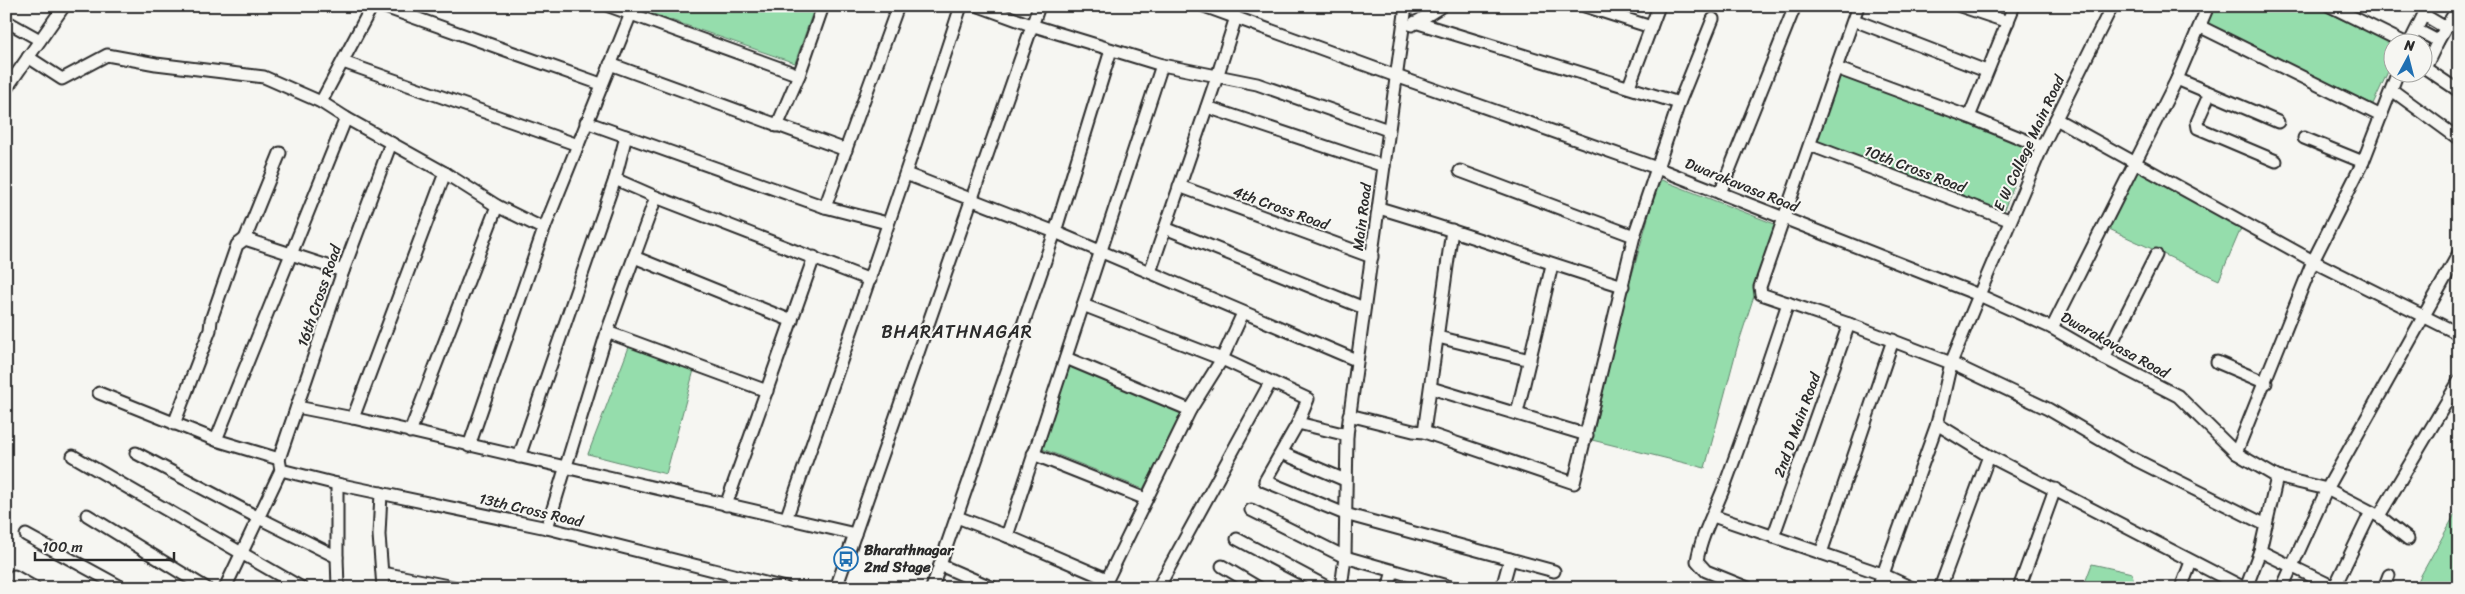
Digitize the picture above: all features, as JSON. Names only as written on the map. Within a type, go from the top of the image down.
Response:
[{"type":"street","points":[[6,89],[64,6]]},
{"type":"street","points":[[321,102],[372,6]]},
{"type":"street","points":[[382,6],[601,84]]},
{"type":"street","points":[[609,6],[632,10],[799,75]]},
{"type":"street","points":[[777,126],[799,75],[823,6]]},
{"type":"street","points":[[825,206],[898,6]]},
{"type":"street","points":[[786,519],[870,280],[887,223],[906,174],[961,6]]},
{"type":"street","points":[[979,6],[1032,25],[1162,65],[1257,84],[1388,130]]},
{"type":"street","points":[[836,588],[1039,6]]},
{"type":"street","name":"Dwarakavasa Road","points":[[1204,6],[1657,168],[1979,295],[2052,328],[2104,358],[2178,396],[2236,453],[2277,477],[2327,489],[2375,514],[2408,539]]},
{"type":"street","name":"Main Road","points":[[1342,588],[1345,557],[1347,435],[1406,6]]},
{"type":"street","points":[[1403,31],[1442,6]]},
{"type":"street","points":[[1584,6],[1651,27]]},
{"type":"street","points":[[1629,86],[1659,6]]},
{"type":"street","points":[[1720,193],[1795,6]]},
{"type":"street","points":[[1858,6],[1760,287],[1761,294],[1849,324],[1951,363],[2048,409],[2130,457],[2266,524]]},
{"type":"street","points":[[1960,6],[2008,22]]},
{"type":"street","points":[[1969,117],[1986,71],[2014,6]]},
{"type":"street","name":"E W College Main Road","points":[[1878,588],[1937,424],[1951,363],[2009,220],[2042,147],[2112,6]]},
{"type":"street","points":[[2052,328],[2177,79],[2201,27],[2208,6]]},
{"type":"street","points":[[2330,6],[2382,32]]},
{"type":"street","points":[[469,446],[544,229],[632,10]]},
{"type":"street","points":[[2459,10],[2455,12],[2424,68],[2459,91]]},
{"type":"street","points":[[2438,41],[2417,30],[2426,11],[2446,28]]},
{"type":"street","points":[[1150,272],[1236,17]]},
{"type":"street","points":[[1350,415],[1424,432],[1574,483],[1634,236],[1679,103],[1713,19]]},
{"type":"street","points":[[1854,20],[1986,71]]},
{"type":"street","points":[[6,21],[40,40]]},
{"type":"street","points":[[1415,22],[1629,86],[1679,103]]},
{"type":"street","points":[[2201,27],[2381,116]]},
{"type":"street","points":[[932,588],[1055,232],[1110,50]]},
{"type":"street","points":[[28,56],[62,79],[107,55],[156,64],[264,78],[321,102],[445,173],[497,206],[544,229]]},
{"type":"street","points":[[343,62],[578,145]]},
{"type":"street","points":[[610,64],[846,150]]},
{"type":"street","points":[[1007,536],[1162,65]]},
{"type":"street","points":[[1836,68],[1969,117],[2042,147]]},
{"type":"street","points":[[2177,79],[2278,122]]},
{"type":"street","points":[[2236,453],[2266,383],[2313,261],[2363,162],[2395,82]]},
{"type":"street","points":[[2392,90],[2459,139]]},
{"type":"street","points":[[2210,92],[2197,122],[2198,128],[2276,161]]},
{"type":"street","points":[[1207,107],[1384,166]]},
{"type":"street","points":[[216,440],[293,254],[346,118]]},
{"type":"street","points":[[2056,119],[2313,261],[2459,334]]},
{"type":"street","points":[[586,122],[825,206],[887,223]]},
{"type":"street","points":[[519,457],[615,178],[626,136]]},
{"type":"street","points":[[2304,138],[2363,162]]},
{"type":"street","name":"16th Cross Road","points":[[225,588],[280,464],[297,407],[343,271],[391,143]]},
{"type":"street","name":"10th Cross Road","points":[[1810,145],[2009,220]]},
{"type":"street","points":[[174,424],[210,330],[211,320],[237,245],[245,239],[280,152]]},
{"type":"street","points":[[1460,170],[1634,236]]},
{"type":"street","points":[[353,418],[445,173]]},
{"type":"street","points":[[906,174],[1055,232],[1356,360]]},
{"type":"street","points":[[615,178],[656,197],[870,280]]},
{"type":"street","name":"4th Cross Road","points":[[1179,186],[1372,257]]},
{"type":"street","points":[[548,528],[607,332],[656,197]]},
{"type":"street","points":[[410,432],[497,206]]},
{"type":"street","points":[[1379,208],[1622,286]]},
{"type":"street","points":[[1165,228],[1364,308]]},
{"type":"street","points":[[1424,432],[1452,230]]},
{"type":"street","points":[[245,239],[343,271]]},
{"type":"street","points":[[2282,588],[2327,489],[2422,314],[2459,253]]},
{"type":"street","points":[[2104,358],[2156,255]]},
{"type":"street","points":[[634,257],[792,322]]},
{"type":"street","points":[[726,505],[814,257]]},
{"type":"street","points":[[1516,413],[1552,265]]},
{"type":"street","points":[[1748,588],[1706,571],[1697,561],[1698,550],[1713,516],[1788,304]]},
{"type":"street","points":[[1083,305],[1222,359],[1270,383],[1308,399],[1298,423],[1266,481],[1345,514],[1554,571]]},
{"type":"street","points":[[957,517],[1007,536],[1105,583],[1190,410],[1222,359],[1243,313]]},
{"type":"street","name":"2nd D Main Road","points":[[1773,537],[1849,324]]},
{"type":"street","points":[[607,332],[768,391]]},
{"type":"street","points":[[1438,338],[1530,360]]},
{"type":"street","points":[[1821,553],[1893,340]]},
{"type":"street","points":[[1066,358],[1190,410]]},
{"type":"street","points":[[2218,362],[2266,383]]},
{"type":"street","points":[[2260,551],[2335,588],[2375,514],[2459,381]]},
{"type":"street","points":[[1158,588],[1270,383]]},
{"type":"street","points":[[1431,388],[1587,435]]},
{"type":"street","name":"13th Cross Road","points":[[99,394],[216,440],[337,484],[548,528],[785,588]]},
{"type":"street","points":[[297,407],[353,418],[855,534]]},
{"type":"street","points":[[1298,423],[1347,435]]},
{"type":"street","points":[[1937,424],[1989,456],[2191,562],[2245,588],[2260,551],[2277,477]]},
{"type":"street","points":[[136,453],[257,517],[337,556]]},
{"type":"street","points":[[1282,453],[1345,480]]},
{"type":"street","points":[[1033,454],[1146,499]]},
{"type":"street","points":[[73,456],[302,588]]},
{"type":"street","points":[[1940,588],[1989,456]]},
{"type":"street","points":[[337,484],[338,588]]},
{"type":"street","points":[[2019,588],[2055,489]]},
{"type":"street","points":[[381,493],[379,535],[383,588]]},
{"type":"street","points":[[1251,510],[1345,557],[1454,588]]},
{"type":"street","points":[[88,515],[206,588]]},
{"type":"street","points":[[1713,516],[1882,574],[1912,588]]},
{"type":"street","points":[[26,535],[123,588]]},
{"type":"street","points":[[1237,539],[1329,588]]},
{"type":"street","points":[[1502,588],[1510,559]]},
{"type":"street","points":[[2182,588],[2191,562]]},
{"type":"street","points":[[940,565],[993,588]]},
{"type":"street","points":[[1222,566],[1259,588]]},
{"type":"street","points":[[1388,588],[1393,570]]},
{"type":"street","points":[[383,573],[458,588]]},
{"type":"street","points":[[2384,588],[2389,575]]},
{"type":"street","points":[[14,576],[35,588]]},
{"type":"green space","points":[[640,6],[815,6],[795,63],[639,9]]},
{"type":"green space","points":[[2210,6],[2313,6],[2382,38],[2383,82],[2373,104],[2201,25]]},
{"type":"green space","points":[[1841,66],[2032,140],[2002,215],[1812,140]]},
{"type":"green space","points":[[2136,168],[2242,226],[2219,280],[2107,228]]},
{"type":"green space","points":[[1659,179],[1777,225],[1737,348],[1705,468],[1592,440],[1621,314]]},
{"type":"green space","points":[[629,347],[694,370],[666,474],[588,454]]},
{"type":"green space","points":[[1069,366],[1183,413],[1143,489],[1040,448]]},
{"type":"green space","points":[[2459,507],[2459,573],[2450,588],[2414,588]]},
{"type":"green space","points":[[2092,564],[2132,573],[2135,588],[2083,588]]},
{"type":"place","name":"Bharathnagar 2nd Stage","points":[[846,559]]},
{"type":"district","name":"BHARATHNAGAR","points":[[957,332]]}]
